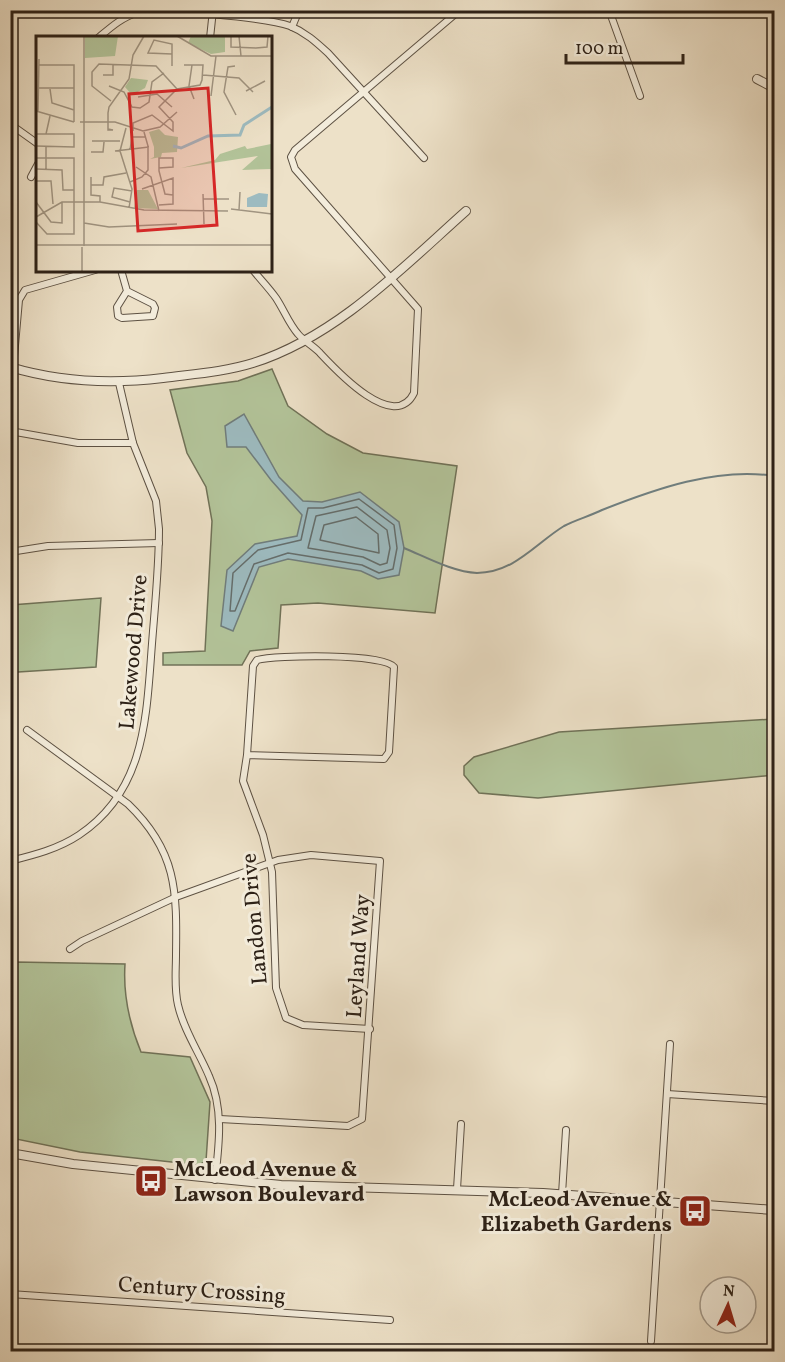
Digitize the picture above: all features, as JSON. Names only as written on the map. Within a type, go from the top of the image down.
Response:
[{"type":"street","points":[[292,27],[299,10]]},
{"type":"street","points":[[255,272],[274,295],[294,329],[352,387],[374,399],[394,405],[406,403],[414,393],[418,309],[295,169],[291,157],[295,150],[460,10]]},
{"type":"street","points":[[609,10],[639,96]]},
{"type":"street","points":[[100,36],[120,20],[139,12],[213,13],[272,21],[292,27],[312,38],[328,52],[424,158]]},
{"type":"street","points":[[210,36],[213,13]]},
{"type":"street","points":[[774,81],[758,79],[774,88]]},
{"type":"street","points":[[10,124],[36,143]]},
{"type":"street","points":[[31,177],[36,168]]},
{"type":"street","points":[[88,272],[25,290],[19,300],[12,368],[119,383],[237,367],[270,356],[304,340],[355,306],[466,211]]},
{"type":"street","points":[[122,272],[127,291],[153,304],[155,308],[153,316],[122,318],[118,316],[117,307],[127,291]]},
{"type":"street","name":"Lakewood Drive","points":[[10,861],[51,849],[93,825],[117,795],[135,764],[146,721],[159,543],[156,501],[133,443],[119,383]]},
{"type":"street","points":[[10,431],[78,443],[133,443]]},
{"type":"street","points":[[10,552],[48,546],[159,543]]},
{"type":"street","name":"Landon Drive","points":[[247,755],[384,759],[389,752],[394,667],[391,663],[324,656],[264,658],[255,663],[243,781],[270,863],[276,988],[286,1018],[303,1025],[370,1029]]},
{"type":"street","points":[[27,730],[117,795],[155,833],[167,858],[176,897],[177,1001],[189,1036],[210,1078],[220,1119],[215,1180]]},
{"type":"street","name":"Leyland Way","points":[[70,949],[82,941],[176,897],[270,863],[311,855],[380,861],[364,1112],[360,1122],[348,1126],[220,1119]]},
{"type":"street","points":[[651,1341],[670,1044]]},
{"type":"street","points":[[667,1094],[774,1101]]},
{"type":"street","points":[[456,1189],[461,1124]]},
{"type":"street","points":[[562,1194],[566,1131]]},
{"type":"street","points":[[10,1153],[73,1164],[215,1180],[315,1186],[562,1194],[774,1210]]},
{"type":"street","name":"Century Crossing","points":[[10,1294],[390,1320]]},
{"type":"green space","points":[[272,369],[288,406],[327,434],[363,453],[457,466],[435,613],[318,603],[281,605],[278,648],[250,651],[242,665],[163,665],[163,653],[205,651],[212,521],[206,487],[187,453],[170,390],[238,381]]},
{"type":"green space","points":[[101,598],[96,667],[18,672],[11,676],[11,605]]},
{"type":"green space","points":[[774,719],[774,775],[538,798],[479,793],[464,775],[464,766],[474,757],[559,732]]},
{"type":"green space","points":[[16,962],[125,964],[128,1009],[141,1052],[190,1057],[210,1102],[206,1161],[199,1165],[80,1152],[11,1138],[10,1004]]},
{"type":"water","points":[[244,414],[279,477],[303,501],[322,502],[360,492],[399,522],[404,548],[399,575],[378,579],[361,571],[288,559],[259,567],[233,631],[221,626],[227,570],[255,544],[297,536],[302,515],[246,447],[227,447],[225,426]]},
{"type":"waterway","points":[[404,548],[459,570],[477,573],[490,572],[513,563],[564,526],[643,495],[709,477],[752,474],[774,476]]},
{"type":"place","name":"McLeod Avenue & Lawson Boulevard","points":[[151,1181]]},
{"type":"place","name":"McLeod Avenue & Elizabeth Gardens","points":[[695,1211]]}]
